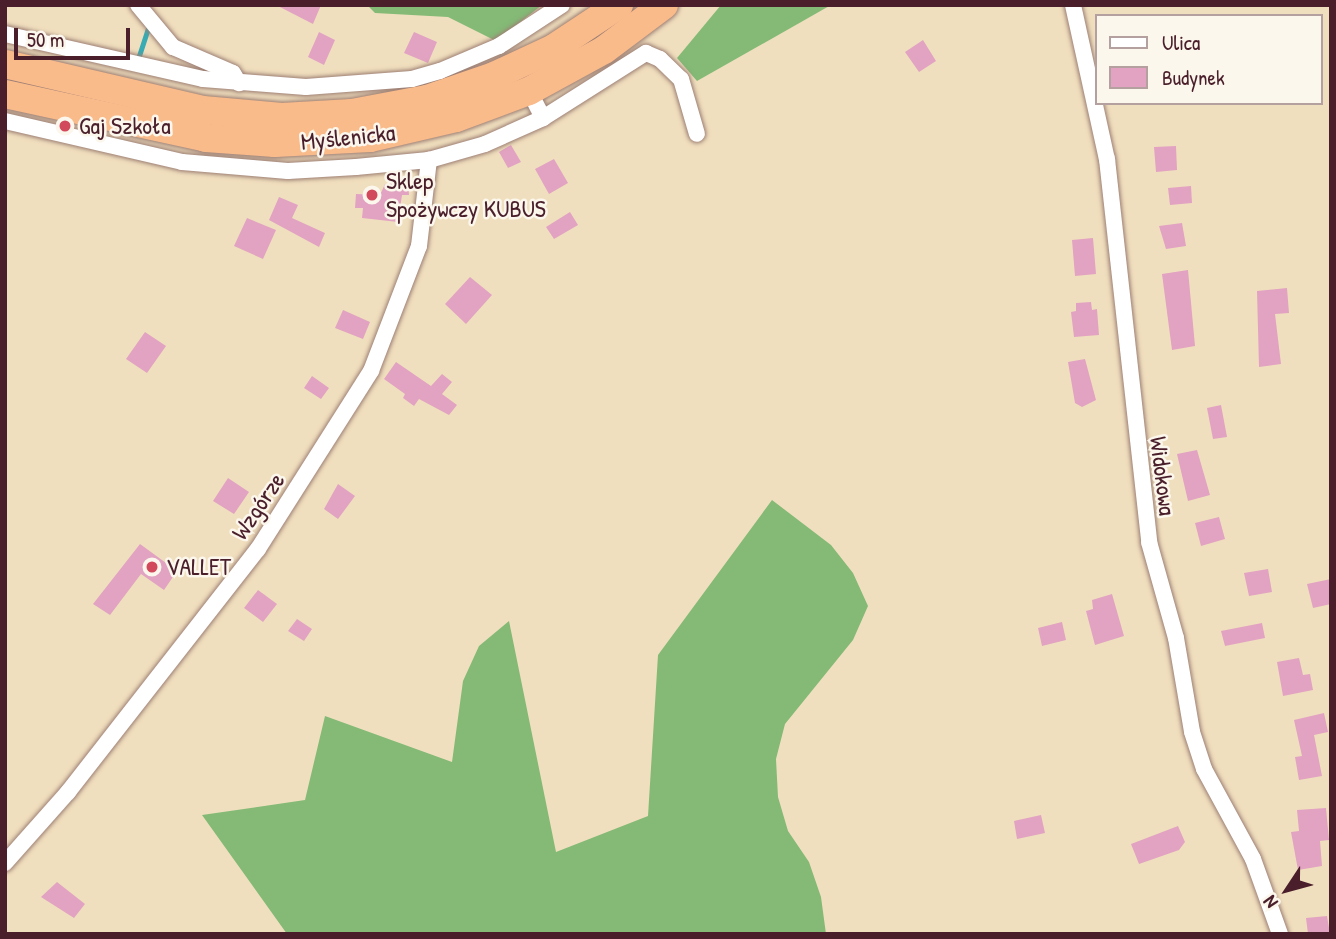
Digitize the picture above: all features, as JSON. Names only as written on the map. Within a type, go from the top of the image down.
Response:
[{"type":"highway","name":"Myślenicka","points":[[5,64],[202,110],[282,117],[352,113],[427,99],[494,76],[554,48],[619,5]]},
{"type":"highway","name":"Myślenicka","points":[[5,94],[206,138],[275,143],[349,140],[433,125],[529,91],[604,50],[664,5]]},
{"type":"street","points":[[138,5],[173,47],[233,73],[239,83]]},
{"type":"street","points":[[5,34],[239,83],[306,87],[412,79],[499,46],[562,5]]},
{"type":"street","name":"Widokowa","points":[[1073,5],[1094,100]]},
{"type":"street","points":[[5,121],[182,162],[288,171],[429,160],[485,144],[542,118],[632,58],[646,53],[660,59],[681,79],[696,134]]},
{"type":"street","points":[[529,91],[542,118]]},
{"type":"street","name":"Widokowa","points":[[1095,105],[1107,159],[1149,542],[1176,638],[1192,732],[1204,769],[1253,859],[1280,934]]},
{"type":"street","points":[[349,140],[356,167]]},
{"type":"street","name":"Wzgórze","points":[[5,863],[68,792],[258,549],[371,371],[419,246],[429,160]]},
{"type":"green space","points":[[367,5],[542,5],[496,41],[448,17],[375,13]]},
{"type":"green space","points":[[721,5],[831,5],[697,81],[677,58]]},
{"type":"green space","points":[[772,500],[831,545],[853,573],[868,606],[853,640],[785,724],[776,759],[778,797],[788,831],[809,862],[821,897],[826,934],[287,934],[202,815],[305,800],[325,716],[452,762],[463,681],[479,646],[509,621],[556,852],[648,816],[658,655]]},
{"type":"building","points":[[276,5],[321,5],[313,24]]},
{"type":"building","points":[[319,32],[335,40],[324,65],[308,57]]},
{"type":"building","points":[[414,32],[437,42],[428,63],[404,53]]},
{"type":"building","points":[[923,40],[936,61],[919,72],[905,52]]},
{"type":"building","points":[[511,145],[521,162],[508,168],[499,152]]},
{"type":"building","points":[[1176,146],[1177,170],[1156,172],[1154,147]]},
{"type":"building","points":[[554,159],[568,183],[549,194],[535,169]]},
{"type":"building","points":[[408,182],[409,195],[402,195],[398,222],[362,218],[363,208],[355,208],[356,194],[380,195],[385,184]]},
{"type":"building","points":[[1191,186],[1192,203],[1170,205],[1168,188]]},
{"type":"building","points":[[279,197],[298,205],[292,218],[325,233],[319,247],[269,220]]},
{"type":"building","points":[[570,212],[578,225],[554,239],[546,227]]},
{"type":"building","points":[[247,218],[276,230],[263,259],[234,246]]},
{"type":"building","points":[[1182,223],[1186,246],[1166,249],[1159,226]]},
{"type":"building","points":[[1093,238],[1096,274],[1075,276],[1072,240]]},
{"type":"building","points":[[1188,270],[1195,346],[1172,350],[1162,274]]},
{"type":"building","points":[[470,277],[492,295],[466,324],[445,304]]},
{"type":"building","points":[[1287,288],[1289,313],[1275,314],[1281,364],[1259,367],[1257,291]]},
{"type":"building","points":[[1091,302],[1092,310],[1097,309],[1099,335],[1074,337],[1071,312],[1076,311],[1076,303]]},
{"type":"building","points":[[343,310],[370,322],[363,339],[335,328]]},
{"type":"building","points":[[145,332],[166,346],[147,373],[126,359]]},
{"type":"building","points":[[1085,359],[1096,400],[1082,407],[1075,403],[1068,362]]},
{"type":"building","points":[[396,362],[431,386],[442,374],[452,382],[442,394],[457,405],[449,415],[419,399],[414,406],[403,398],[405,394],[384,379]]},
{"type":"building","points":[[312,376],[329,388],[321,399],[304,388]]},
{"type":"building","points":[[1221,405],[1227,437],[1213,439],[1207,408]]},
{"type":"building","points":[[1197,450],[1210,495],[1188,501],[1177,454]]},
{"type":"building","points":[[228,478],[249,492],[234,514],[213,501]]},
{"type":"building","points":[[338,484],[355,496],[338,519],[324,509]]},
{"type":"building","points":[[1219,517],[1225,539],[1201,546],[1195,523]]},
{"type":"building","points":[[140,544],[177,571],[164,590],[141,574],[110,615],[93,604]]},
{"type":"building","points":[[1268,569],[1272,592],[1249,596],[1244,573]]},
{"type":"building","points":[[1331,579],[1331,604],[1313,608],[1307,584]]},
{"type":"building","points":[[258,590],[277,604],[263,622],[244,608]]},
{"type":"building","points":[[1112,594],[1124,636],[1095,645],[1086,611],[1093,609],[1092,600]]},
{"type":"building","points":[[297,619],[312,629],[304,641],[288,631]]},
{"type":"building","points":[[1062,622],[1066,640],[1042,646],[1038,628]]},
{"type":"building","points":[[1262,623],[1265,638],[1225,646],[1221,631]]},
{"type":"building","points":[[1299,658],[1303,675],[1310,674],[1313,690],[1283,696],[1277,662]]},
{"type":"building","points":[[1324,713],[1328,732],[1314,735],[1322,776],[1299,780],[1295,757],[1302,756],[1294,720]]},
{"type":"building","points":[[1326,808],[1329,840],[1320,841],[1322,866],[1298,870],[1291,832],[1299,831],[1297,810]]},
{"type":"building","points":[[1041,815],[1045,833],[1017,839],[1014,821]]},
{"type":"building","points":[[1178,826],[1185,842],[1179,850],[1139,864],[1131,844]]},
{"type":"building","points":[[57,882],[85,904],[74,918],[41,897]]},
{"type":"building","points":[[1327,916],[1330,934],[1308,934],[1306,918]]},
{"type":"waterway","points":[[138,59],[148,28]]},
{"type":"place","name":"Gaj Szkoła","points":[[65,126]]},
{"type":"place","name":"Sklep Spożywczy KUBUS","points":[[372,195]]},
{"type":"place","name":"VALLET","points":[[152,567]]}]
